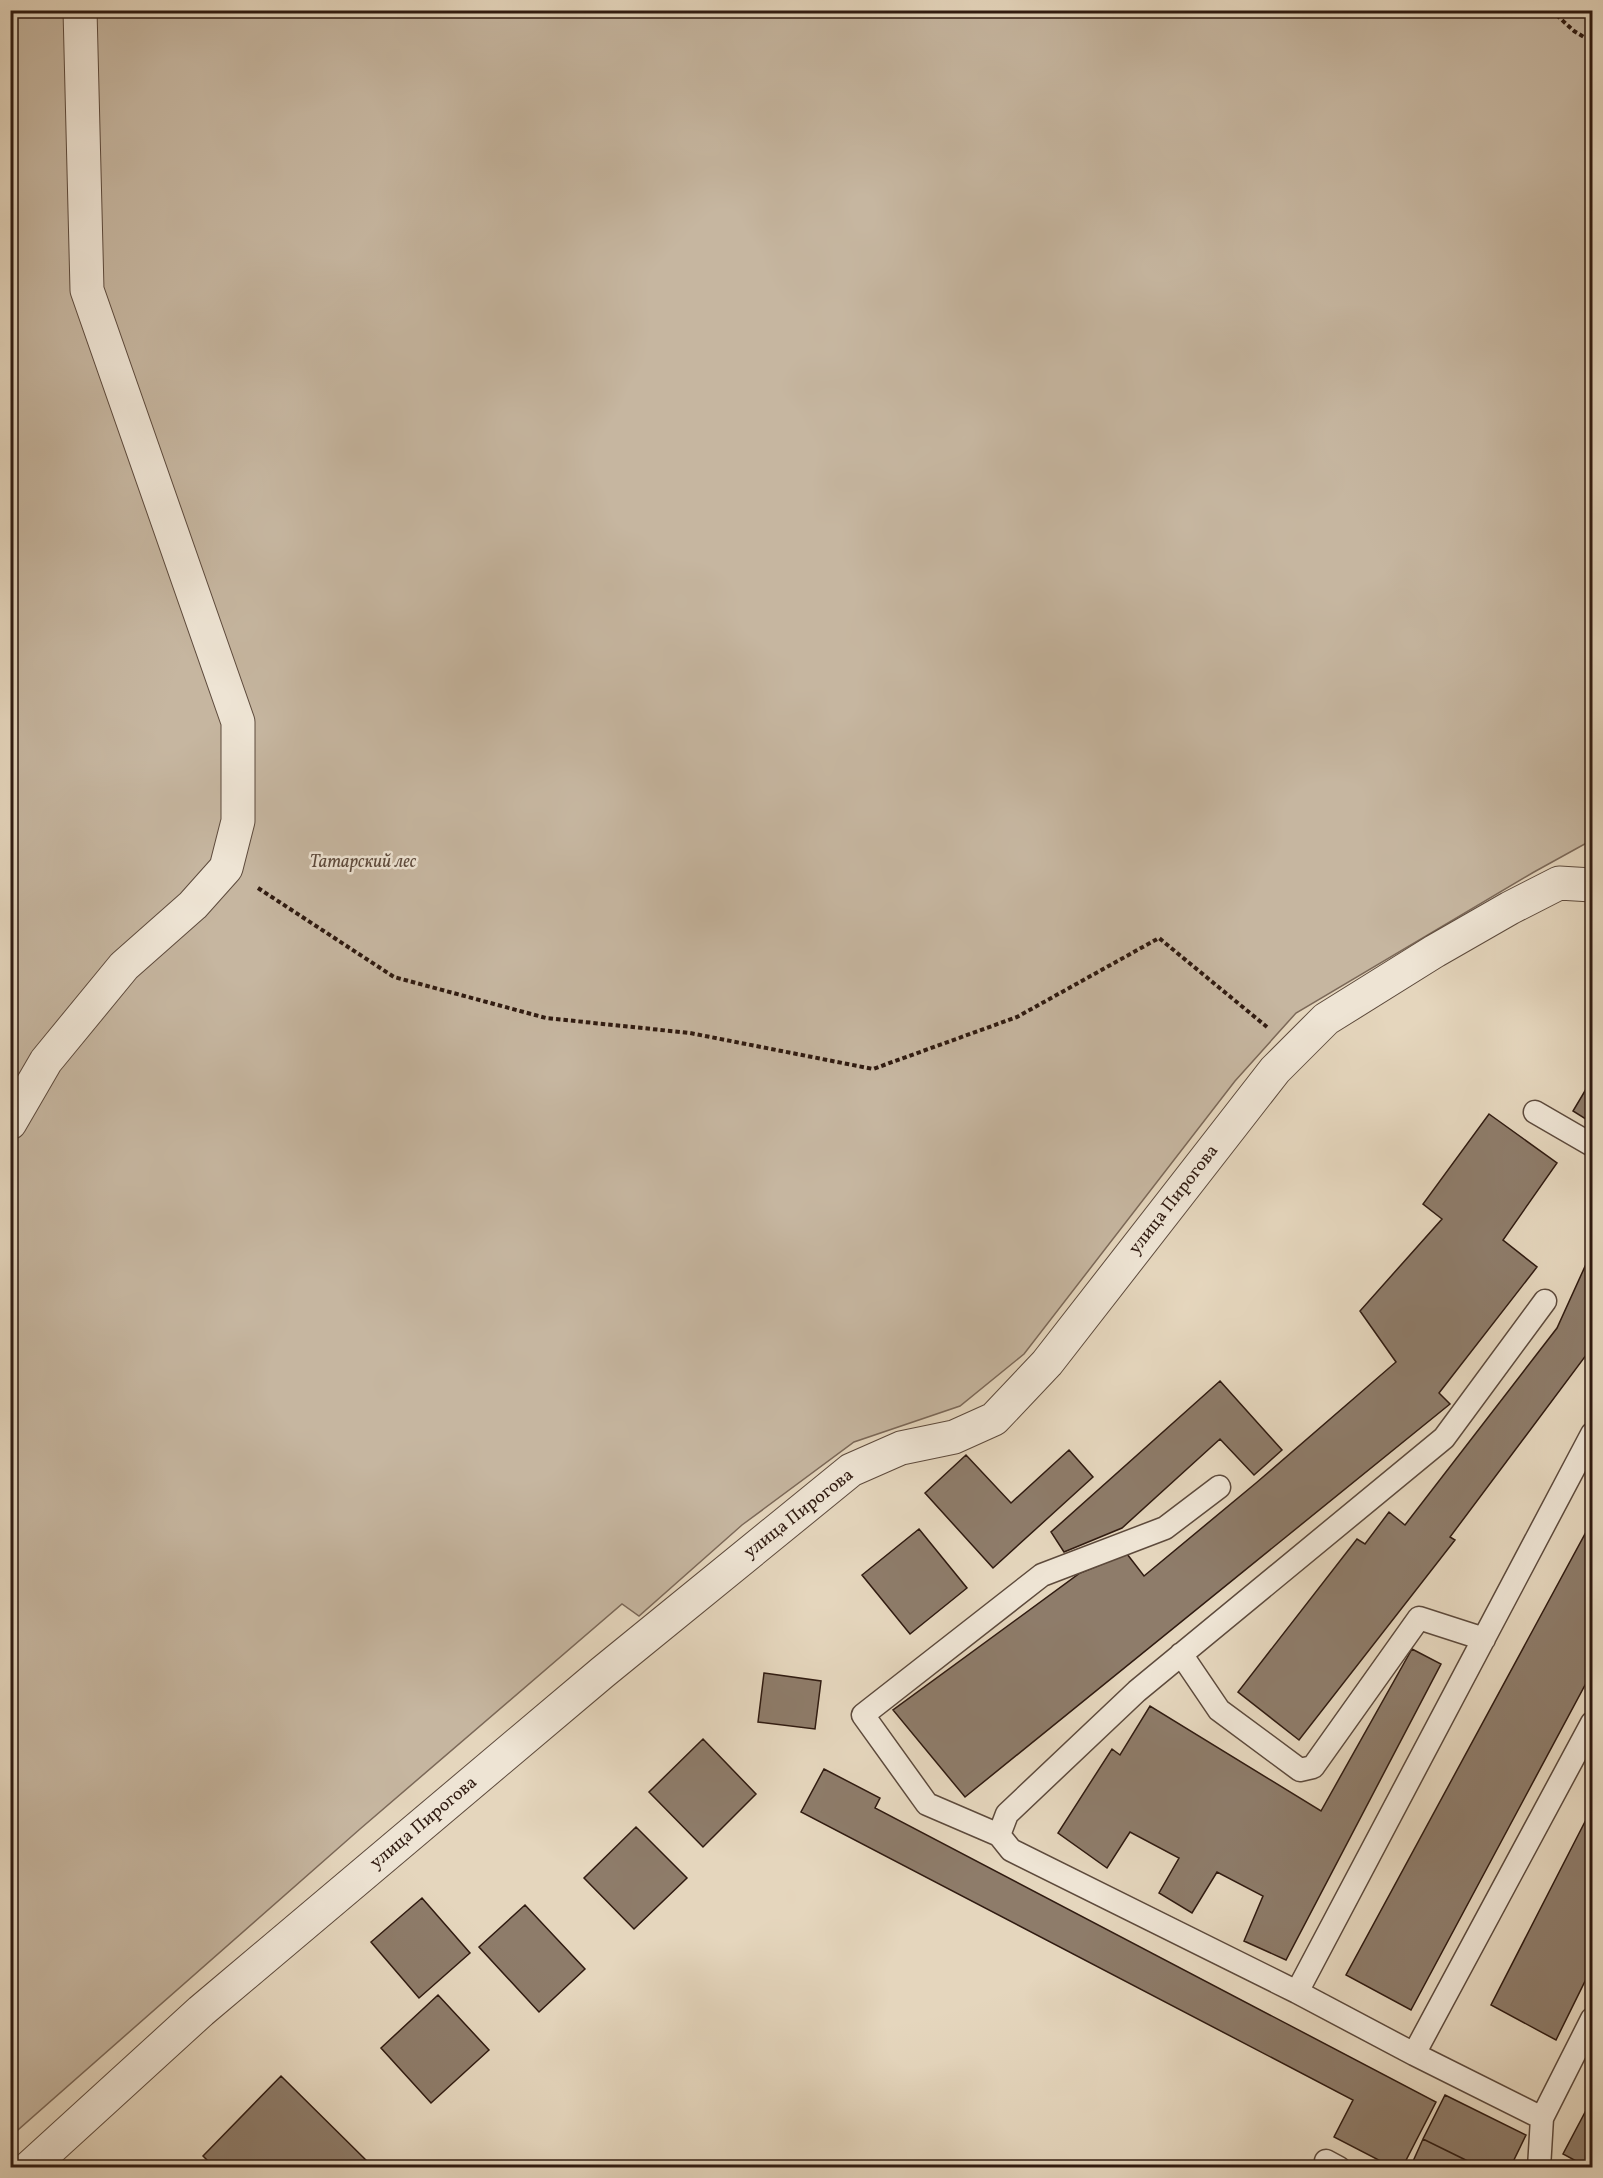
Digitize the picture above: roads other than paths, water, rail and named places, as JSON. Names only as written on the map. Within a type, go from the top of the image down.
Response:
[{"type":"street","points":[[10,1123],[45,1061],[124,966],[192,905],[226,868],[238,821],[238,722],[87,290],[80,10]]},
{"type":"street","name":"улица Пирогова","points":[[29,2168],[201,2011],[603,1672],[851,1470],[901,1448],[954,1437],[994,1419],[1047,1363],[1275,1070],[1326,1019],[1463,935],[1559,883],[1593,885]]},
{"type":"lane","points":[[1535,1112],[1593,1145]]},
{"type":"lane","points":[[999,1835],[1007,1814],[1137,1691],[1444,1437],[1545,1301]]},
{"type":"lane","points":[[1297,1992],[1593,1434]]},
{"type":"lane","points":[[1219,1487],[1165,1528],[1042,1575],[863,1715],[927,1804],[999,1835],[1011,1850],[1297,1992],[1542,2118]]},
{"type":"lane","points":[[1181,1654],[1219,1710],[1300,1770],[1307,1770],[1312,1767],[1419,1618],[1484,1639]]},
{"type":"lane","points":[[1414,2054],[1593,1723]]},
{"type":"lane","points":[[1539,2168],[1542,2118],[1586,2048],[1593,2019]]},
{"type":"park label","name":"Татарский лес","points":[[363,862]]}]
